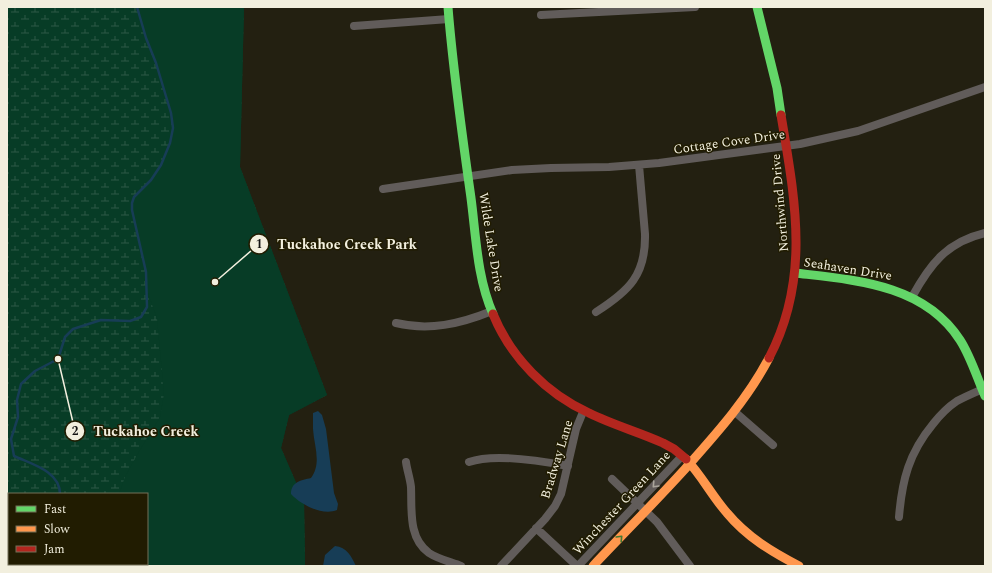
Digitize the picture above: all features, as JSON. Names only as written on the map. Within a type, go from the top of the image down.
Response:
[{"type":"street","name":"Wilde Lake Drive","points":[[448,7],[452,52],[482,279],[492,311],[507,340],[530,371],[553,392],[583,412],[654,439],[673,449],[690,463],[703,478],[734,521],[751,537],[799,566]]},
{"type":"street","points":[[541,16],[695,7]]},
{"type":"street","name":"Northwind Drive","points":[[690,463],[735,412],[762,374],[775,348],[792,296],[797,246],[795,214],[778,99],[757,7]]},
{"type":"street","points":[[354,26],[449,18]]},
{"type":"street","name":"Cottage Cove Drive","points":[[383,189],[512,170],[639,165],[822,140],[858,131],[985,87]]},
{"type":"street","points":[[596,312],[612,302],[625,291],[631,284],[642,262],[645,234],[639,165]]},
{"type":"street","points":[[912,297],[928,269],[942,254],[962,241],[985,233]]},
{"type":"street","name":"Seahaven Drive","points":[[795,273],[879,285],[898,290],[931,308],[945,321],[955,334],[968,356],[984,391]]},
{"type":"street","points":[[396,323],[409,326],[438,327],[472,319],[492,311]]},
{"type":"street","points":[[900,517],[901,494],[907,468],[923,435],[949,407],[957,401],[984,391]]},
{"type":"street","name":"Bradway Lane","points":[[500,566],[555,506],[568,466],[576,429],[583,412]]},
{"type":"street","points":[[735,412],[773,444]]},
{"type":"street","name":"Winchester Green Lane","points":[[578,566],[682,456]]},
{"type":"street","points":[[469,462],[487,458],[529,460],[568,466]]},
{"type":"street","points":[[406,462],[410,485],[412,520],[415,535],[418,541],[422,548],[431,554],[461,566]]},
{"type":"street","name":"Winchester Green Lane","points":[[593,566],[690,463]]},
{"type":"street","points":[[612,479],[657,522],[690,566]]},
{"type":"street","points":[[536,528],[578,566]]},
{"type":"green space","points":[[7,7],[244,7],[240,167],[327,395],[289,415],[281,448],[304,501],[305,566],[7,566]]},
{"type":"green space","points":[[137,7],[244,7],[240,167],[327,395],[289,415],[281,448],[304,501],[305,566],[88,566],[148,565],[148,493],[119,493],[125,477],[160,417],[164,394],[157,318],[147,291],[146,272],[132,210],[134,197],[151,180],[161,165],[170,143],[173,128],[171,113],[156,63],[146,38]]},
{"type":"water","points":[[318,411],[322,415],[326,429],[334,493],[338,504],[337,510],[325,512],[300,502],[291,494],[291,490],[297,482],[311,478],[316,466],[317,460],[313,429],[313,413]]},
{"type":"water","points":[[335,546],[346,550],[356,566],[323,566],[325,555]]},
{"type":"waterway","points":[[60,493],[59,486],[50,474],[36,465],[14,456],[11,439],[18,417],[17,400],[21,384],[35,371],[58,359],[65,337],[73,329],[101,320],[130,321],[141,317],[147,307],[146,272],[132,210],[132,203],[134,197],[151,180],[161,165],[170,143],[173,128],[171,113],[137,7]]},
{"type":"traffic: fast","points":[[448,7],[455,79],[480,271],[493,314]]},
{"type":"traffic: fast","points":[[757,7],[777,88],[781,115]]},
{"type":"traffic: fast","points":[[795,273],[841,279],[886,288],[908,296],[927,307],[945,321],[960,340],[971,360],[985,396]]},
{"type":"traffic: slow","points":[[593,566],[697,456],[741,402],[769,358]]},
{"type":"traffic: slow","points":[[686,459],[735,522],[751,537],[799,566]]},
{"type":"traffic: jam","points":[[769,358],[782,328],[791,298],[795,268],[796,238],[794,208],[791,177],[781,115]]},
{"type":"traffic: jam","points":[[493,314],[520,360],[532,373],[559,396],[598,417],[663,443],[674,449],[686,459]]},
{"type":"place","name":"Tuckahoe Creek Park","points":[[215,282]]},
{"type":"place","name":"Tuckahoe Creek","points":[[58,359]]}]
